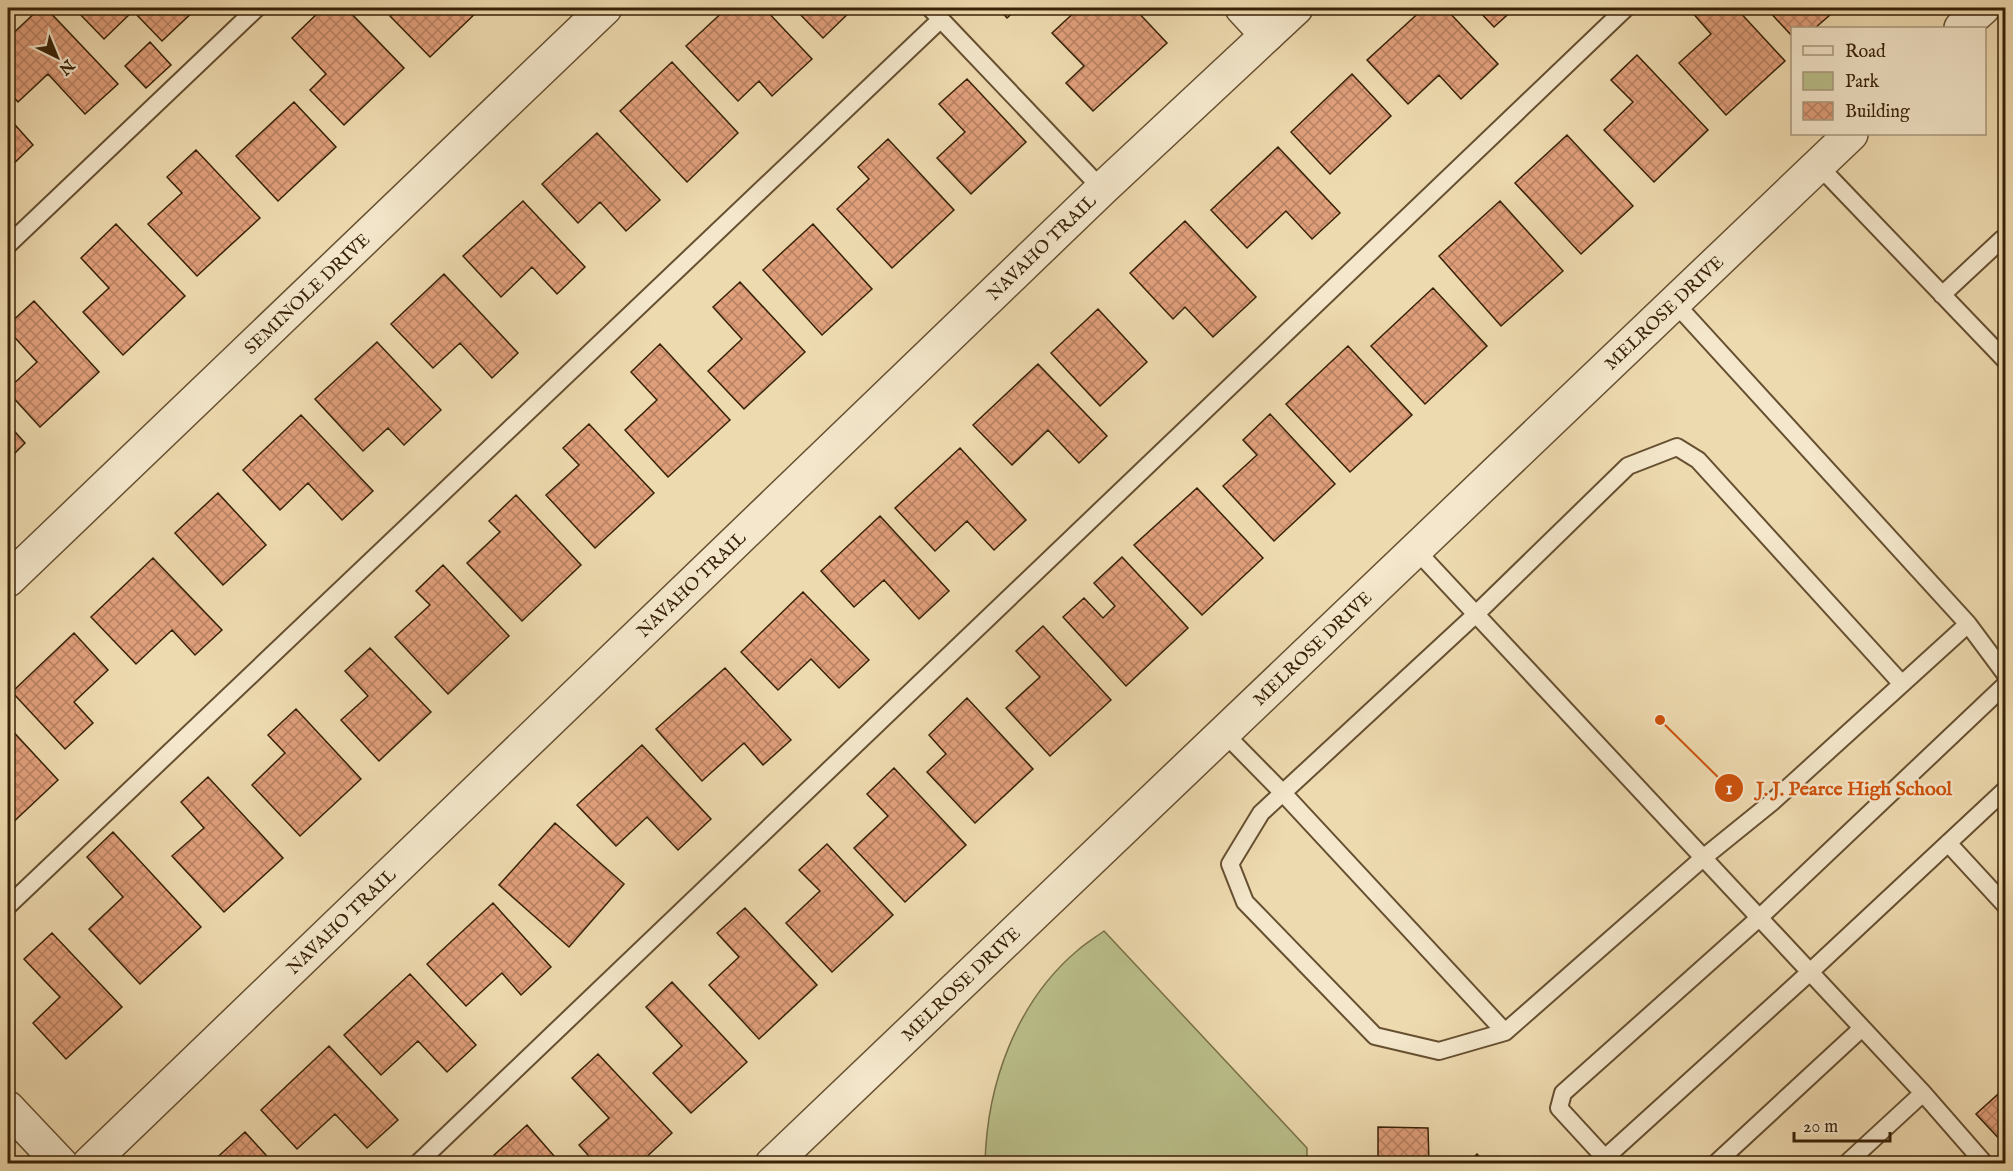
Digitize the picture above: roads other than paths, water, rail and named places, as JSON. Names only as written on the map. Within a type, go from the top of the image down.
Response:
[{"type":"street","name":"SEMINOLE DRIVE","points":[[8,580],[605,8]]},
{"type":"street","points":[[1242,8],[1267,35]]},
{"type":"street","name":"NAVAHO TRAIL","points":[[89,1164],[1102,189],[1296,8]]},
{"type":"street","points":[[1962,27],[1983,8]]},
{"type":"street","name":"MELROSE DRIVE","points":[[772,1164],[1850,135]]},
{"type":"street","points":[[8,1108],[61,1164]]},
{"type":"lane","points":[[8,245],[257,8]]},
{"type":"lane","points":[[417,1164],[1626,8]]},
{"type":"lane","points":[[8,906],[572,368],[935,14],[1102,189]]},
{"type":"lane","points":[[1818,165],[2006,361]]},
{"type":"lane","points":[[1942,295],[2002,239]]},
{"type":"lane","points":[[1674,302],[1968,624],[2006,675]]},
{"type":"lane","points":[[1902,684],[1698,460],[1677,447],[1628,466],[1475,615],[1261,813],[1230,864],[1245,902],[1375,1036],[1439,1051],[1505,1032],[1703,858],[1771,803],[1902,684],[1968,624]]},
{"type":"lane","points":[[1415,549],[1923,1093],[1985,1164]]},
{"type":"lane","points":[[2006,684],[1759,918],[1563,1093],[1559,1108],[1608,1161],[2006,789]]},
{"type":"lane","points":[[1224,733],[1283,793],[1505,1032]]},
{"type":"lane","points":[[1948,843],[2006,906]]},
{"type":"lane","points":[[1715,1164],[1862,1028]]},
{"type":"lane","points":[[1846,1164],[1923,1093]]},
{"type":"place","name":"J. J. Pearce High School","points":[[1660,720]]}]
